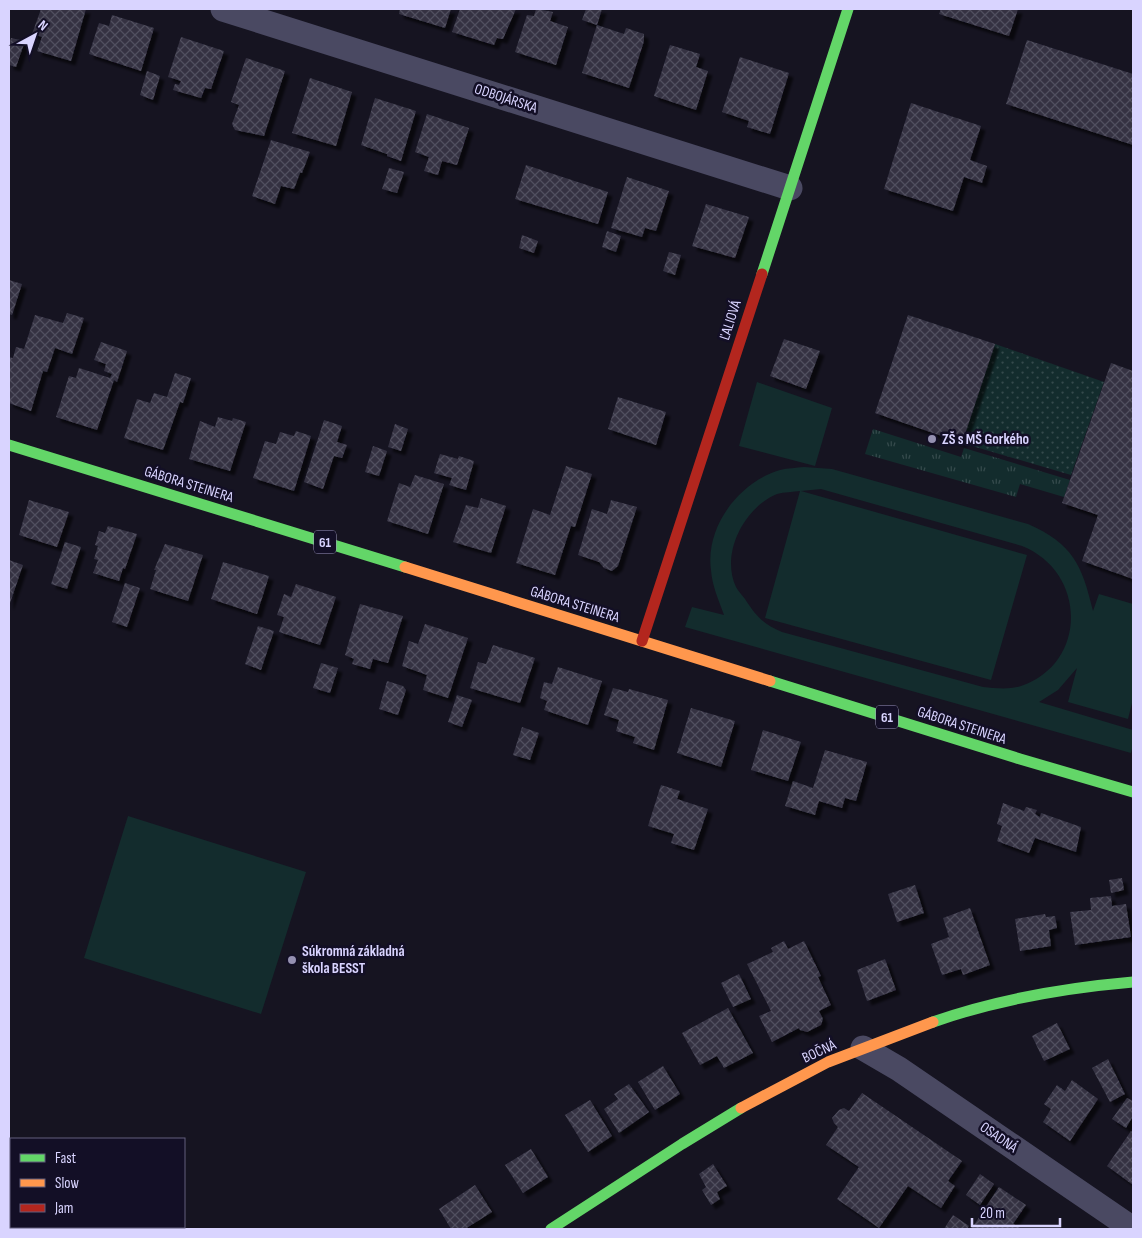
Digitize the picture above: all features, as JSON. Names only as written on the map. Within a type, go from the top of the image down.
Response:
[{"type":"street","name":"ODBOJÁRSKA","points":[[223,9],[790,188]]},
{"type":"street","name":"ĽALIOVÁ","points":[[642,640],[848,9]]},
{"type":"street","name":"GÁBORA STEINERA","points":[[9,445],[1133,792]]},
{"type":"street","name":"BOČNÁ","points":[[551,1229],[719,1122],[794,1079],[862,1048],[932,1022],[997,1002],[1094,985],[1133,982]]},
{"type":"street","name":"OSADNÁ","points":[[862,1048],[899,1069],[1133,1229]]},
{"type":"green space","points":[[995,344],[1104,382],[1071,475],[962,443]]},
{"type":"green space","points":[[757,382],[832,408],[815,466],[739,446]]},
{"type":"green space","points":[[873,429],[961,457],[964,448],[1070,480],[1064,497],[1020,484],[1016,497],[865,454]]},
{"type":"green space","points":[[804,467],[832,469],[1028,524],[1056,540],[1073,558],[1085,581],[1093,611],[1099,594],[1133,604],[1133,699],[1128,719],[1068,702],[1077,668],[1058,690],[1039,702],[1133,730],[1131,753],[685,627],[692,607],[724,615],[713,582],[711,554],[713,538],[728,508],[751,485],[765,476],[780,470]],"holes":[[[821,489],[1022,546],[1043,559],[1059,576],[1068,596],[1071,617],[1068,638],[1059,658],[1043,674],[1021,686],[1011,688],[983,687],[782,632],[765,623],[757,615],[737,589],[732,574],[731,560],[734,546],[746,520],[755,509],[765,500],[777,494],[800,491],[765,618],[991,680],[1027,555],[801,491]]]},
{"type":"green space","points":[[128,816],[306,872],[261,1014],[84,958]]},
{"type":"building","points":[[41,9],[86,9],[71,61],[37,51],[42,37],[32,34]]},
{"type":"building","points":[[400,9],[451,9],[445,28],[399,14]]},
{"type":"building","points":[[460,9],[516,9],[503,39],[497,38],[494,45],[452,32]]},
{"type":"building","points":[[536,9],[553,12],[550,21],[568,27],[556,65],[515,52],[527,15],[534,16]]},
{"type":"building","points":[[586,9],[602,9],[597,25],[582,20]]},
{"type":"building","points":[[941,9],[1018,9],[1009,36],[939,14]]},
{"type":"building","points":[[112,15],[154,28],[141,71],[89,54],[99,23],[109,26]]},
{"type":"building","points":[[597,25],[624,34],[626,28],[644,34],[644,41],[629,88],[582,73]]},
{"type":"building","points":[[181,37],[224,51],[211,89],[205,88],[201,98],[173,90],[175,84],[179,85],[181,81],[168,77]]},
{"type":"building","points":[[11,38],[25,41],[16,67],[9,65]]},
{"type":"building","points":[[1027,40],[1133,74],[1133,145],[1006,104]]},
{"type":"building","points":[[670,45],[700,54],[696,67],[708,71],[696,110],[654,96]]},
{"type":"building","points":[[740,57],[789,73],[770,134],[747,127],[749,121],[722,112]]},
{"type":"building","points":[[246,58],[285,71],[264,136],[235,130],[232,124],[239,105],[231,102]]},
{"type":"building","points":[[147,71],[160,76],[153,100],[140,95]]},
{"type":"building","points":[[310,78],[352,92],[336,146],[292,133]]},
{"type":"building","points":[[375,98],[416,111],[401,161],[361,145]]},
{"type":"building","points":[[911,103],[981,126],[970,160],[987,166],[982,183],[964,177],[953,211],[884,189]]},
{"type":"building","points":[[427,114],[469,128],[457,165],[442,161],[438,175],[424,171],[429,157],[415,152]]},
{"type":"building","points":[[271,140],[310,152],[294,189],[281,186],[275,204],[252,196]]},
{"type":"building","points":[[526,165],[608,192],[598,224],[515,199]]},
{"type":"building","points":[[389,168],[404,172],[397,193],[382,189]]},
{"type":"building","points":[[627,177],[669,191],[656,231],[645,228],[642,237],[611,228]]},
{"type":"building","points":[[706,204],[749,217],[735,258],[692,246]]},
{"type":"building","points":[[607,231],[621,236],[616,252],[602,247]]},
{"type":"building","points":[[522,235],[538,241],[534,253],[519,248]]},
{"type":"building","points":[[669,252],[681,255],[675,275],[663,271]]},
{"type":"building","points":[[9,280],[22,284],[12,315],[9,314]]},
{"type":"building","points":[[67,313],[84,318],[72,354],[55,348],[47,372],[43,371],[31,411],[9,403],[9,357],[13,358],[16,347],[24,349],[35,315],[63,323]]},
{"type":"building","points":[[908,315],[995,344],[962,443],[875,413]]},
{"type":"building","points":[[784,339],[820,351],[806,389],[770,376]]},
{"type":"building","points":[[101,342],[127,351],[117,382],[114,380],[97,430],[56,417],[69,376],[76,378],[79,368],[110,378],[112,374],[104,371],[106,364],[94,360]]},
{"type":"building","points":[[1111,363],[1133,371],[1133,579],[1082,561],[1098,515],[1062,503]]},
{"type":"building","points":[[175,373],[191,378],[183,403],[180,402],[163,450],[124,438],[137,399],[150,403],[154,393],[167,397]]},
{"type":"building","points":[[618,397],[666,412],[656,445],[608,429]]},
{"type":"building","points":[[218,417],[232,421],[233,418],[246,422],[230,471],[189,459],[200,421],[215,427]]},
{"type":"building","points":[[324,420],[342,426],[337,442],[347,445],[342,458],[334,456],[323,489],[304,482]]},
{"type":"building","points":[[395,424],[408,429],[401,451],[388,447]]},
{"type":"building","points":[[296,431],[311,436],[294,491],[253,478],[265,441],[276,444],[280,432],[294,436]]},
{"type":"building","points":[[373,446],[387,451],[379,476],[365,472]]},
{"type":"building","points":[[440,454],[458,459],[459,456],[474,461],[466,490],[449,485],[452,478],[434,473]]},
{"type":"building","points":[[566,466],[592,474],[575,527],[571,526],[555,575],[516,563],[533,509],[550,515]]},
{"type":"building","points":[[415,475],[444,484],[428,534],[387,521],[399,483],[410,487]]},
{"type":"building","points":[[481,498],[506,506],[491,553],[453,542],[466,505],[478,508]]},
{"type":"building","points":[[29,500],[69,512],[57,547],[19,535]]},
{"type":"building","points":[[611,500],[637,507],[618,566],[612,571],[604,568],[599,562],[578,555],[592,509],[607,514]]},
{"type":"building","points":[[108,526],[137,534],[119,581],[93,573],[98,560],[94,559],[98,546],[95,545],[99,531],[105,533]]},
{"type":"building","points":[[65,542],[81,547],[67,589],[51,584]]},
{"type":"building","points":[[165,544],[203,555],[188,601],[150,589],[156,570],[154,570]]},
{"type":"building","points":[[9,560],[23,565],[9,606]]},
{"type":"building","points":[[223,562],[269,576],[257,614],[211,599]]},
{"type":"building","points":[[125,583],[140,588],[127,627],[112,622]]},
{"type":"building","points":[[296,584],[336,597],[320,645],[279,632],[284,617],[277,615],[284,594],[291,597]]},
{"type":"building","points":[[360,604],[403,616],[388,663],[373,659],[370,669],[352,664],[354,659],[345,655]]},
{"type":"building","points":[[425,624],[468,638],[448,698],[423,690],[427,675],[402,666],[409,641],[418,644]]},
{"type":"building","points":[[258,626],[274,631],[261,670],[245,664]]},
{"type":"building","points":[[493,645],[535,658],[520,703],[470,688],[478,662],[486,664]]},
{"type":"building","points":[[321,663],[338,668],[330,693],[313,688]]},
{"type":"building","points":[[558,667],[602,681],[588,725],[544,710],[547,701],[540,698],[544,682],[552,684]]},
{"type":"building","points":[[387,681],[403,686],[406,690],[398,715],[379,709]]},
{"type":"building","points":[[613,688],[628,692],[629,689],[668,700],[654,750],[633,743],[635,737],[616,731],[619,720],[604,715]]},
{"type":"building","points":[[457,695],[472,700],[462,727],[448,722]]},
{"type":"building","points":[[691,708],[735,721],[721,767],[677,753]]},
{"type":"building","points":[[522,727],[539,733],[530,760],[513,755]]},
{"type":"building","points":[[763,730],[801,742],[788,781],[751,770]]},
{"type":"building","points":[[825,750],[867,762],[856,801],[845,798],[842,808],[819,801],[815,815],[785,806],[793,781],[813,788]]},
{"type":"building","points":[[661,785],[680,791],[677,799],[708,809],[694,850],[671,843],[674,834],[648,826]]},
{"type":"building","points":[[1003,803],[1024,811],[1026,807],[1037,810],[1035,814],[1040,817],[1041,813],[1081,827],[1076,852],[1035,838],[1029,853],[997,841],[1002,826],[997,824]]},
{"type":"building","points":[[1122,878],[1124,890],[1111,893],[1109,880]]},
{"type":"building","points":[[915,885],[924,913],[897,922],[888,894]]},
{"type":"building","points":[[1111,896],[1112,906],[1126,904],[1131,937],[1075,945],[1070,912],[1091,910],[1090,898]]},
{"type":"building","points":[[970,908],[990,965],[963,975],[961,969],[942,975],[931,944],[949,937],[943,918]]},
{"type":"building","points":[[1045,914],[1046,917],[1055,916],[1057,928],[1049,930],[1051,946],[1020,951],[1015,919]]},
{"type":"building","points":[[784,941],[788,949],[804,941],[821,976],[818,977],[831,1005],[819,1011],[823,1019],[821,1025],[807,1032],[799,1028],[772,1042],[759,1016],[771,1011],[747,964],[773,952],[771,948]]},
{"type":"building","points":[[885,959],[896,990],[867,1001],[857,970]]},
{"type":"building","points":[[739,974],[751,999],[733,1007],[721,983]]},
{"type":"building","points":[[728,1008],[753,1053],[724,1068],[717,1056],[700,1065],[682,1033]]},
{"type":"building","points":[[1057,1023],[1070,1049],[1044,1061],[1032,1036]]},
{"type":"building","points":[[1108,1059],[1125,1094],[1110,1102],[1092,1068]]},
{"type":"building","points":[[663,1066],[680,1094],[655,1110],[638,1082]]},
{"type":"building","points":[[1072,1080],[1098,1099],[1070,1141],[1043,1122],[1051,1109],[1044,1104],[1057,1085],[1065,1091]]},
{"type":"building","points":[[629,1084],[649,1112],[619,1133],[604,1109],[618,1099],[614,1094]]},
{"type":"building","points":[[862,1093],[962,1161],[948,1181],[955,1186],[941,1208],[908,1186],[879,1228],[837,1199],[859,1167],[826,1145],[838,1127],[832,1118],[839,1110],[844,1108],[849,1111]]},
{"type":"building","points":[[1127,1098],[1133,1101],[1133,1116],[1126,1128],[1112,1119]]},
{"type":"building","points":[[590,1100],[612,1136],[588,1152],[565,1115]]},
{"type":"building","points":[[1131,1131],[1133,1133],[1133,1185],[1107,1166]]},
{"type":"building","points":[[531,1149],[548,1177],[523,1193],[505,1165]]},
{"type":"building","points":[[713,1164],[727,1186],[717,1192],[720,1199],[711,1205],[702,1190],[706,1187],[699,1174]]},
{"type":"building","points":[[980,1174],[994,1184],[980,1205],[966,1195]]},
{"type":"building","points":[[475,1185],[492,1212],[465,1229],[451,1229],[439,1209]]},
{"type":"building","points":[[999,1187],[1026,1205],[1013,1224],[1022,1229],[972,1228]]},
{"type":"building","points":[[10,1189],[10,1226],[9,1226]]},
{"type":"building","points":[[953,1215],[969,1226],[967,1229],[944,1229]]},
{"type":"building","points":[[17,1228],[58,1228],[57,1229]]},
{"type":"traffic: fast","points":[[762,274],[848,9]]},
{"type":"traffic: fast","points":[[9,445],[405,567]]},
{"type":"traffic: fast","points":[[770,681],[1133,792]]},
{"type":"traffic: fast","points":[[933,1022],[1007,1001],[1082,988],[1133,982]]},
{"type":"traffic: fast","points":[[551,1229],[741,1108]]},
{"type":"traffic: slow","points":[[405,567],[770,681]]},
{"type":"traffic: slow","points":[[741,1108],[828,1062],[933,1022]]},
{"type":"traffic: jam","points":[[642,641],[762,274]]},
{"type":"place","name":"ZŠ s MŠ Gorkého","points":[[932,439]]},
{"type":"place","name":"Súkromná základná škola BESST","points":[[292,960]]}]
